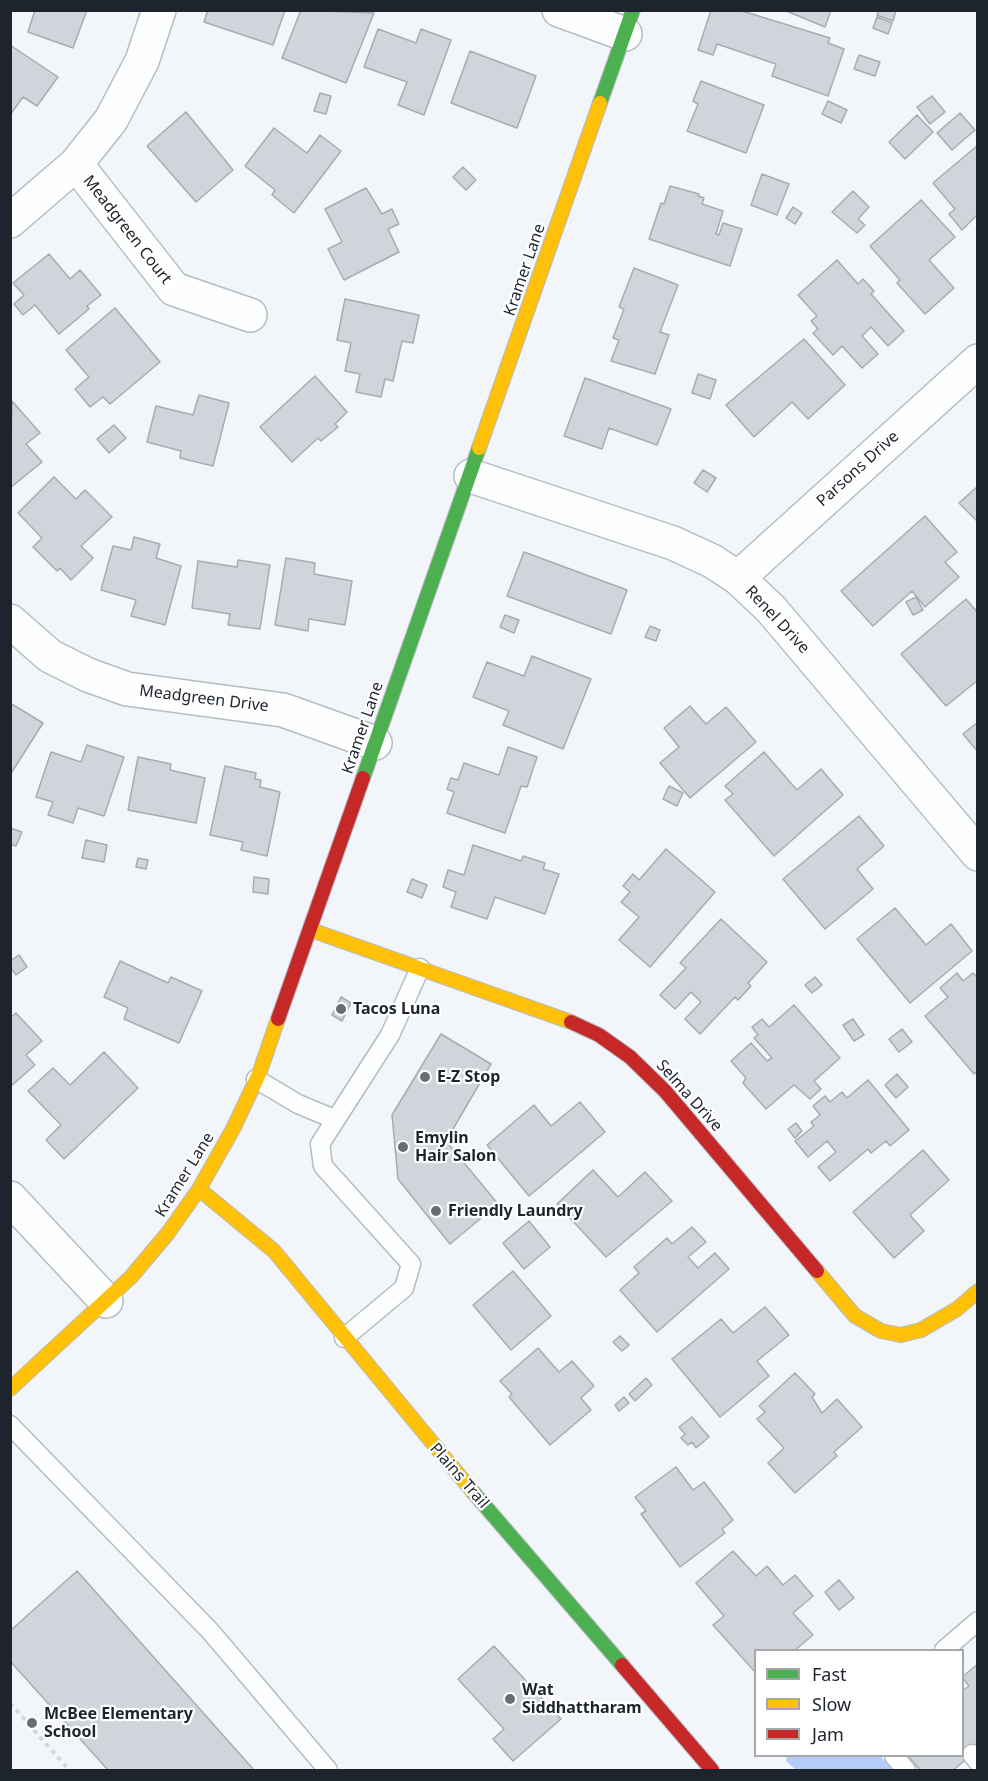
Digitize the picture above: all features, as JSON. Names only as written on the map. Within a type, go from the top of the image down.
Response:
[{"type":"street","points":[[10,221],[76,164],[111,120],[142,61],[159,10]]},
{"type":"street","points":[[559,10],[629,22]]},
{"type":"street","name":"Kramer Lane","points":[[10,1389],[106,1301],[168,1233],[199,1189],[233,1129],[256,1080],[471,476],[629,22]]},
{"type":"street","name":"Meadgreen Court","points":[[76,164],[174,289],[250,315]]},
{"type":"street","name":"Parsons Drive","points":[[738,578],[978,361]]},
{"type":"street","name":"Renel Drive","points":[[471,476],[673,543],[712,561],[738,578],[771,609],[978,854]]},
{"type":"street","name":"Meadgreen Drive","points":[[10,621],[50,656],[88,675],[127,689],[283,710],[375,743]]},
{"type":"street","name":"Selma Drive","points":[[310,930],[554,1015],[598,1035],[630,1057],[665,1091],[855,1316],[881,1330],[900,1335],[921,1330],[957,1309],[978,1291]]},
{"type":"street","name":"Plains Trail","points":[[199,1189],[274,1251],[422,1432],[712,1770]]},
{"type":"street","points":[[10,1197],[106,1301]]},
{"type":"lane","points":[[344,1338],[404,1288],[411,1264],[323,1166],[320,1144],[390,1035],[420,968]]},
{"type":"lane","points":[[256,1080],[298,1104],[334,1119]]},
{"type":"lane","points":[[10,1425],[211,1632],[328,1770]]},
{"type":"lane","points":[[945,1649],[978,1622]]},
{"type":"lane","points":[[896,1757],[906,1770]]},
{"type":"path","points":[[10,1703],[69,1770]]},
{"type":"water","points":[[787,1757],[881,1757],[893,1770],[796,1770],[786,1761]]},
{"type":"building","points":[[35,10],[87,10],[73,48],[28,32]]},
{"type":"building","points":[[208,10],[285,10],[273,45],[204,22]]},
{"type":"building","points":[[301,10],[374,13],[346,83],[282,58]]},
{"type":"building","points":[[711,10],[739,10],[830,38],[828,43],[844,49],[828,96],[772,76],[776,64],[717,44],[713,55],[698,50]]},
{"type":"building","points":[[784,10],[831,10],[825,27]]},
{"type":"building","points":[[879,10],[896,10],[893,21],[877,15]]},
{"type":"building","points":[[877,17],[892,23],[888,34],[873,28]]},
{"type":"building","points":[[378,29],[416,43],[421,29],[451,40],[424,115],[398,105],[407,82],[364,67]]},
{"type":"building","points":[[10,45],[58,77],[37,106],[23,97],[10,115]]},
{"type":"building","points":[[470,51],[536,76],[517,128],[451,103]]},
{"type":"building","points":[[859,55],[880,62],[875,76],[854,69]]},
{"type":"building","points":[[701,81],[764,105],[746,153],[687,131],[698,104],[693,101]]},
{"type":"building","points":[[320,93],[331,96],[326,114],[314,111]]},
{"type":"building","points":[[932,96],[945,112],[930,124],[917,107]]},
{"type":"building","points":[[828,101],[847,110],[841,123],[822,114]]},
{"type":"building","points":[[186,112],[233,170],[196,202],[147,146]]},
{"type":"building","points":[[960,113],[975,130],[952,150],[937,133]]},
{"type":"building","points":[[917,115],[933,132],[905,159],[889,142]]},
{"type":"building","points":[[274,128],[307,153],[320,135],[341,151],[294,213],[272,195],[275,190],[245,166]]},
{"type":"building","points":[[978,145],[978,214],[962,230],[949,214],[955,209],[933,183]]},
{"type":"building","points":[[463,167],[476,180],[466,190],[453,177]]},
{"type":"building","points":[[762,174],[789,184],[777,215],[751,205]]},
{"type":"building","points":[[670,186],[699,194],[698,196],[704,198],[702,204],[723,211],[716,234],[719,235],[723,223],[742,229],[730,266],[649,239],[661,203],[664,204]]},
{"type":"building","points":[[366,188],[382,214],[392,209],[399,224],[388,229],[399,252],[344,280],[328,249],[342,242],[325,209]]},
{"type":"building","points":[[853,191],[869,207],[858,219],[865,225],[857,233],[832,212]]},
{"type":"building","points":[[921,200],[955,237],[929,260],[954,288],[925,314],[897,283],[900,280],[870,246]]},
{"type":"building","points":[[793,207],[802,213],[795,224],[786,218]]},
{"type":"building","points":[[49,254],[70,279],[80,270],[101,295],[87,306],[89,309],[59,334],[35,305],[23,315],[14,304],[24,295],[13,283]]},
{"type":"building","points":[[837,260],[858,284],[863,279],[874,291],[871,294],[904,331],[888,346],[871,327],[862,336],[878,354],[862,368],[842,346],[833,355],[813,333],[818,329],[811,321],[817,316],[798,295]]},
{"type":"building","points":[[634,268],[678,285],[660,332],[669,335],[655,374],[611,361],[619,340],[613,338],[624,309],[619,307]]},
{"type":"building","points":[[345,299],[419,315],[413,343],[402,341],[393,381],[385,379],[381,397],[356,392],[360,374],[345,371],[351,343],[337,340]]},
{"type":"building","points":[[115,308],[160,362],[110,404],[103,397],[90,407],[75,389],[89,377],[66,350]]},
{"type":"building","points":[[804,339],[845,385],[808,419],[792,402],[754,437],[726,405]]},
{"type":"building","points":[[698,374],[716,380],[710,399],[692,393]]},
{"type":"building","points":[[315,376],[347,412],[335,424],[338,427],[321,441],[318,438],[292,462],[260,427]]},
{"type":"building","points":[[585,378],[671,409],[657,445],[609,428],[602,449],[564,436]]},
{"type":"building","points":[[199,395],[229,403],[213,466],[180,458],[181,451],[147,442],[156,406],[193,415]]},
{"type":"building","points":[[12,401],[40,433],[26,444],[42,462],[10,488]]},
{"type":"building","points":[[114,425],[126,438],[109,453],[97,439]]},
{"type":"building","points":[[703,470],[716,478],[707,492],[694,483]]},
{"type":"building","points":[[54,477],[76,499],[85,490],[112,517],[81,546],[93,558],[71,580],[60,568],[57,571],[33,547],[42,538],[18,513]]},
{"type":"building","points":[[978,486],[978,522],[959,503]]},
{"type":"building","points":[[925,516],[957,552],[945,562],[959,577],[925,607],[912,591],[873,626],[841,591]]},
{"type":"building","points":[[134,537],[160,544],[156,558],[181,566],[165,625],[131,616],[136,600],[101,590],[113,546],[131,550]]},
{"type":"building","points":[[524,552],[627,590],[611,634],[507,596]]},
{"type":"building","points":[[286,558],[315,563],[314,574],[352,581],[345,625],[309,619],[308,631],[275,625]]},
{"type":"building","points":[[238,560],[270,565],[260,629],[228,625],[230,614],[192,608],[198,561],[237,567]]},
{"type":"building","points":[[916,597],[923,610],[913,615],[906,602]]},
{"type":"building","points":[[966,599],[978,613],[978,680],[946,706],[901,654]]},
{"type":"building","points":[[505,615],[519,620],[514,633],[500,627]]},
{"type":"building","points":[[650,626],[660,630],[656,641],[645,637]]},
{"type":"building","points":[[532,656],[591,679],[563,749],[503,725],[509,711],[473,697],[487,662],[524,676]]},
{"type":"building","points":[[10,703],[43,723],[10,775]]},
{"type":"building","points":[[690,706],[706,724],[726,707],[756,742],[690,798],[660,763],[679,747],[664,728]]},
{"type":"building","points":[[978,722],[978,752],[963,734]]},
{"type":"building","points":[[87,745],[124,757],[104,816],[78,808],[73,823],[48,815],[53,802],[36,797],[51,752],[81,762]]},
{"type":"building","points":[[508,747],[537,757],[527,787],[521,786],[505,833],[447,813],[454,792],[447,789],[451,778],[458,780],[464,763],[499,775]]},
{"type":"building","points":[[764,752],[797,790],[821,769],[843,795],[774,856],[725,800],[733,794],[725,786]]},
{"type":"building","points":[[138,757],[171,764],[170,770],[205,778],[196,823],[128,810]]},
{"type":"building","points":[[225,766],[256,773],[255,779],[261,780],[260,787],[280,792],[267,856],[241,850],[243,842],[210,835]]},
{"type":"building","points":[[669,786],[683,793],[677,806],[663,799]]},
{"type":"building","points":[[859,816],[884,846],[857,869],[873,889],[825,929],[783,879]]},
{"type":"building","points":[[10,828],[22,832],[16,846],[10,844]]},
{"type":"building","points":[[86,840],[107,845],[104,862],[82,858]]},
{"type":"building","points":[[473,845],[521,861],[523,856],[545,863],[543,869],[559,874],[545,914],[495,897],[487,919],[451,907],[456,892],[443,887],[448,870],[464,875]]},
{"type":"building","points":[[666,849],[715,892],[650,967],[619,940],[639,917],[621,902],[630,892],[623,886],[633,874],[639,880]]},
{"type":"building","points":[[138,858],[148,860],[146,869],[136,867]]},
{"type":"building","points":[[254,877],[269,879],[268,894],[253,892]]},
{"type":"building","points":[[412,879],[427,885],[422,898],[407,892]]},
{"type":"building","points":[[895,908],[926,945],[951,924],[972,951],[910,1003],[857,939]]},
{"type":"building","points":[[721,919],[767,962],[748,983],[751,986],[738,1000],[735,997],[700,1034],[685,1019],[701,1002],[691,992],[675,1009],[660,995],[686,968],[680,963]]},
{"type":"building","points":[[19,955],[27,967],[16,975],[10,967],[10,961]]},
{"type":"building","points":[[120,961],[168,983],[171,977],[202,991],[179,1043],[124,1019],[128,1008],[104,997]]},
{"type":"building","points":[[957,973],[963,981],[973,973],[978,978],[978,1071],[974,1074],[925,1016],[948,997],[940,988]]},
{"type":"building","points":[[815,977],[822,985],[812,993],[805,985]]},
{"type":"building","name":"Tacos Luna","points":[[341,997],[351,1003],[342,1021],[332,1015]]},
{"type":"building","points":[[794,1005],[840,1058],[814,1081],[821,1089],[810,1099],[794,1085],[766,1109],[743,1083],[746,1078],[731,1061],[751,1043],[767,1061],[772,1058],[754,1038],[758,1035],[752,1027],[762,1019],[769,1027]]},
{"type":"building","points":[[16,1013],[42,1041],[26,1055],[35,1065],[10,1087],[10,1018]]},
{"type":"building","points":[[853,1019],[864,1035],[854,1041],[843,1025]]},
{"type":"building","points":[[902,1029],[912,1042],[899,1052],[889,1039]]},
{"type":"building","points":[[441,1034],[491,1064],[446,1141],[498,1204],[450,1244],[398,1179],[392,1115]]},
{"type":"building","points":[[104,1052],[138,1088],[64,1159],[46,1140],[61,1125],[28,1091],[53,1068],[70,1085]]},
{"type":"building","points":[[897,1074],[908,1087],[896,1098],[885,1085]]},
{"type":"building","points":[[868,1080],[909,1130],[890,1146],[886,1141],[871,1153],[868,1149],[830,1181],[818,1167],[836,1152],[827,1141],[808,1157],[795,1141],[814,1126],[811,1122],[820,1115],[813,1106],[825,1096],[830,1102],[842,1092],[847,1098]]},
{"type":"building","points":[[580,1102],[605,1132],[529,1196],[487,1145],[534,1105],[551,1126]]},
{"type":"building","points":[[796,1123],[802,1131],[795,1138],[788,1129]]},
{"type":"building","points":[[923,1150],[949,1180],[910,1215],[924,1231],[894,1258],[853,1212]]},
{"type":"building","points":[[593,1170],[618,1197],[645,1172],[672,1201],[606,1257],[557,1204]]},
{"type":"building","points":[[529,1221],[550,1247],[524,1269],[503,1243]]},
{"type":"building","points":[[692,1227],[706,1242],[688,1257],[698,1268],[715,1253],[729,1269],[657,1332],[620,1290],[639,1273],[634,1267],[667,1238],[672,1244]]},
{"type":"building","points":[[513,1271],[551,1316],[511,1350],[473,1305]]},
{"type":"building","points":[[765,1307],[789,1335],[757,1361],[769,1376],[720,1417],[672,1359],[721,1319],[733,1333]]},
{"type":"building","points":[[620,1336],[629,1345],[622,1351],[613,1342]]},
{"type":"building","points":[[538,1348],[559,1372],[572,1361],[594,1386],[581,1398],[591,1410],[550,1445],[509,1397],[512,1394],[500,1381]]},
{"type":"building","points":[[795,1373],[815,1394],[812,1397],[822,1413],[837,1399],[862,1427],[834,1452],[837,1456],[795,1493],[768,1463],[784,1448],[757,1419],[765,1412],[759,1406]]},
{"type":"building","points":[[646,1378],[652,1385],[635,1401],[629,1394]]},
{"type":"building","points":[[624,1397],[629,1403],[619,1411],[615,1405]]},
{"type":"building","points":[[692,1417],[709,1437],[696,1448],[692,1442],[688,1445],[681,1438],[685,1434],[679,1427]]},
{"type":"building","points":[[676,1467],[693,1490],[704,1482],[733,1520],[722,1529],[725,1533],[680,1567],[641,1514],[646,1511],[635,1497]]},
{"type":"building","points":[[733,1551],[756,1576],[767,1566],[783,1585],[795,1575],[813,1596],[793,1613],[813,1635],[796,1649],[754,1649],[754,1671],[713,1625],[724,1616],[696,1583]]},
{"type":"building","points":[[77,1571],[254,1770],[108,1770],[10,1661],[10,1631]]},
{"type":"building","points":[[839,1580],[854,1598],[839,1610],[825,1592]]},
{"type":"building","name":"Wat Siddhattharam","points":[[494,1646],[561,1719],[513,1761],[493,1739],[504,1729],[458,1679]]},
{"type":"building","points":[[978,1664],[978,1750],[953,1770],[920,1770],[909,1757],[964,1757],[964,1690],[969,1686],[964,1675]]},
{"type":"traffic: fast","points":[[600,103],[633,10]]},
{"type":"traffic: fast","points":[[363,778],[479,448]]},
{"type":"traffic: fast","points":[[473,1492],[622,1665]]},
{"type":"traffic: slow","points":[[479,448],[600,103]]},
{"type":"traffic: slow","points":[[311,930],[571,1022]]},
{"type":"traffic: slow","points":[[10,1389],[131,1277],[168,1233],[199,1189],[233,1129],[259,1074],[278,1019]]},
{"type":"traffic: slow","points":[[199,1189],[274,1251],[473,1492]]},
{"type":"traffic: slow","points":[[817,1271],[855,1316],[881,1331],[901,1335],[921,1330],[957,1309],[978,1291]]},
{"type":"traffic: jam","points":[[278,1019],[363,778]]},
{"type":"traffic: jam","points":[[571,1022],[599,1035],[630,1057],[665,1091],[817,1271]]},
{"type":"traffic: jam","points":[[622,1665],[712,1770]]},
{"type":"place","name":"Tacos Luna","points":[[341,1009]]},
{"type":"place","name":"E-Z Stop","points":[[425,1077]]},
{"type":"place","name":"Emylin Hair Salon","points":[[403,1147]]},
{"type":"place","name":"Friendly Laundry","points":[[436,1211]]},
{"type":"place","name":"Wat Siddhattharam","points":[[510,1699]]},
{"type":"place","name":"McBee Elementary School","points":[[32,1723]]}]
